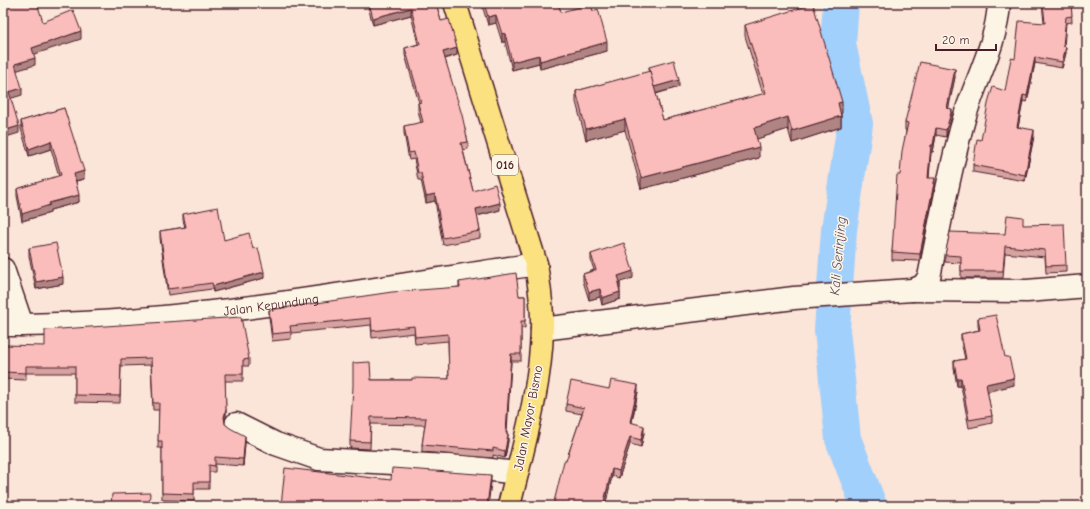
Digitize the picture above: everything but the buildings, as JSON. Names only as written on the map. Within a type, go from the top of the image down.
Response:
[{"type":"main road","name":"016","points":[[455,3],[536,264],[542,304],[542,329]]},
{"type":"main road","name":"Jalan Mayor Bismo","points":[[509,506],[536,382],[542,329]]},
{"type":"street","points":[[912,290],[923,286],[929,277],[952,164],[964,118],[998,17],[999,3]]},
{"type":"street","name":"Jalan Kepundung","points":[[13,325],[147,319],[267,304],[536,264]]},
{"type":"street","points":[[3,269],[13,325]]},
{"type":"street","points":[[542,329],[853,292],[912,290],[1027,291],[1087,286]]},
{"type":"street","points":[[236,424],[276,444],[319,459],[466,468],[517,473]]},
{"type":"waterway","name":"Kali Serinjing","points":[[841,3],[838,44],[855,124],[839,230],[832,330],[843,439],[869,506]]}]
